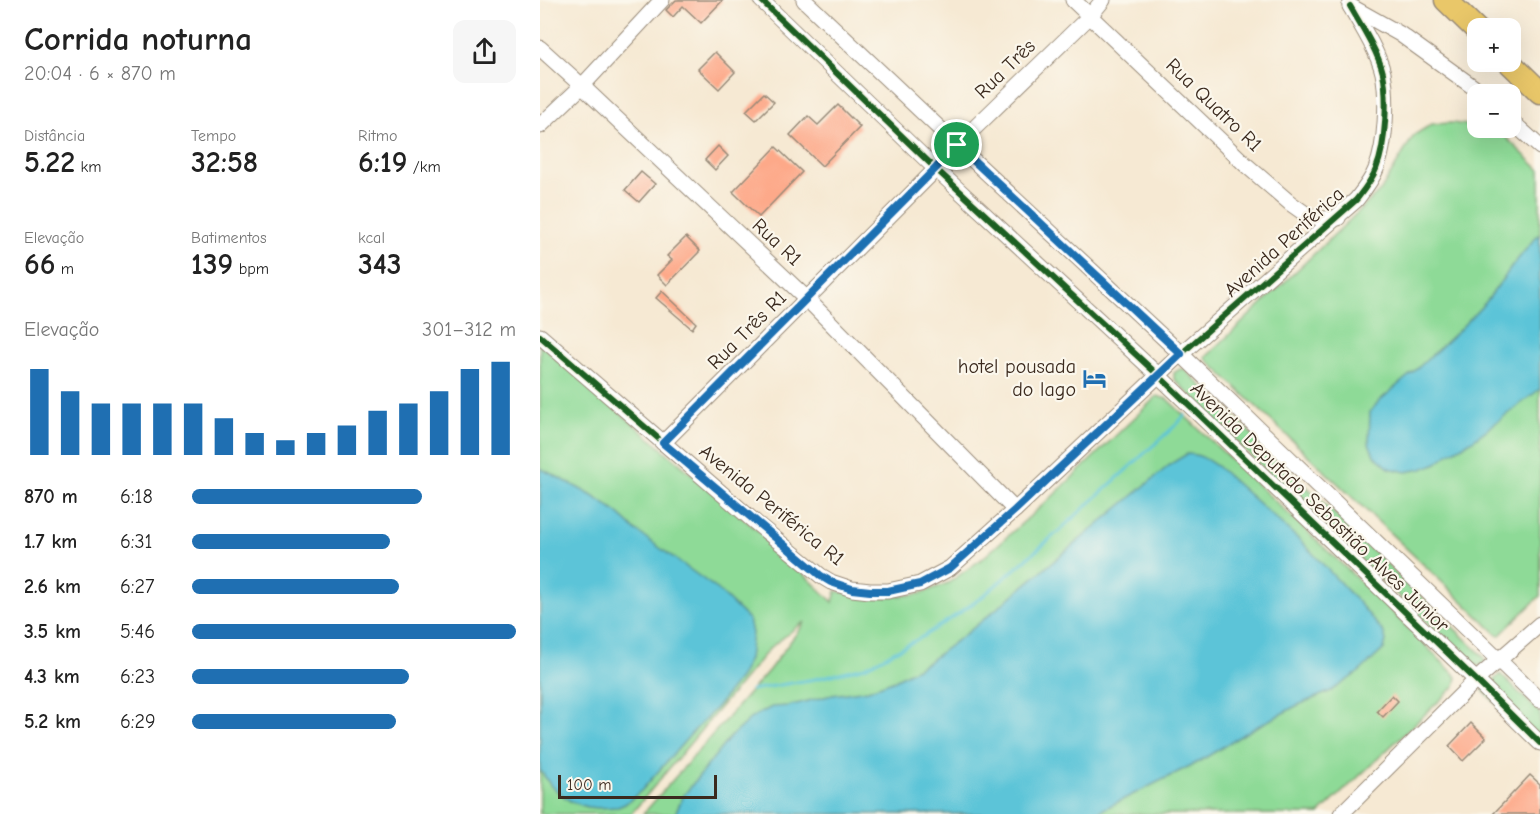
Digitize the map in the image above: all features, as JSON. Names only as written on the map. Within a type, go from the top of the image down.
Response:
[{"type":"highway","points":[[1446,0],[1467,20]]},
{"type":"highway","points":[[1519,72],[1540,92]]},
{"type":"street","points":[[540,126],[582,86],[662,0]]},
{"type":"street","name":"Avenida Deputado Sebastião Alves Junior","points":[[760,0],[1159,376],[1540,743]]},
{"type":"street","name":"Avenida Deputado Sebastião Alves Junior","points":[[804,0],[1181,354],[1540,700]]},
{"type":"street","name":"Rua Quatro R1","points":[[1074,0],[1246,165],[1290,203],[1307,215],[1323,219],[1338,218]]},
{"type":"street","name":"Rua Três","points":[[936,168],[1090,16],[1103,0]]},
{"type":"street","points":[[1347,3],[1400,34],[1469,84]]},
{"type":"street","name":"Avenida Periférica","points":[[1159,376],[1181,354],[1356,201],[1376,170],[1384,142],[1383,72],[1372,45],[1347,3]]},
{"type":"street","name":"Rua R1","points":[[540,48],[807,299],[1015,510]]},
{"type":"street","points":[[1521,130],[1540,147]]},
{"type":"street","name":"Rua Três R1","points":[[663,443],[936,168]]},
{"type":"street","name":"Avenida Periférica R1","points":[[540,336],[821,576],[852,589],[870,591],[888,591],[920,584],[950,568],[1159,376]]},
{"type":"street","points":[[1343,813],[1476,680],[1540,624]]},
{"type":"green space","points":[[1432,124],[1467,125],[1467,138],[1506,138],[1540,170],[1540,596],[1499,636],[1205,358],[1381,190],[1414,135]]},
{"type":"green space","points":[[540,344],[763,535],[833,602],[836,591],[876,598],[919,594],[948,583],[983,558],[1055,494],[1157,396],[1167,399],[1382,602],[1457,677],[1455,686],[1319,814],[643,814],[769,670],[805,622],[770,648],[631,814],[540,814]]},
{"type":"green space","points":[[1184,369],[1483,656],[1485,661],[1482,665],[1473,666],[1258,463],[1174,379],[1174,373]]},
{"type":"green space","points":[[1500,674],[1540,713],[1540,746],[1483,691]]},
{"type":"water","points":[[1540,235],[1540,389],[1473,440],[1437,463],[1406,472],[1389,468],[1374,455],[1369,443],[1370,412],[1486,302],[1513,265]]},
{"type":"water","points":[[1187,454],[1200,456],[1218,467],[1303,543],[1384,633],[1386,640],[1384,649],[1359,672],[1331,691],[1296,706],[1200,761],[1094,814],[675,814],[684,795],[730,737],[752,717],[772,707],[788,706],[832,695],[868,690],[895,680],[928,662],[972,629],[1172,463]]},
{"type":"water","points":[[540,468],[615,511],[635,530],[717,589],[749,620],[752,633],[749,659],[740,677],[716,708],[642,790],[618,807],[587,807],[570,801],[551,786],[540,770]]},
{"type":"building","points":[[676,0],[723,0],[701,23],[683,6],[673,17],[666,10]]},
{"type":"building","points":[[715,52],[735,72],[719,89],[698,69]]},
{"type":"building","points":[[764,93],[774,102],[756,120],[746,111]]},
{"type":"building","points":[[838,105],[860,127],[822,166],[790,135],[808,116],[818,125]]},
{"type":"building","points":[[718,146],[728,156],[715,170],[705,160]]},
{"type":"building","points":[[776,147],[802,172],[759,217],[733,192]]},
{"type":"building","points":[[641,172],[655,184],[639,202],[625,190]]},
{"type":"building","points":[[686,237],[700,251],[667,285],[657,275],[672,260],[667,256]]},
{"type":"building","points":[[662,291],[696,323],[692,329],[656,298]]},
{"type":"building","points":[[1392,695],[1398,701],[1383,717],[1377,711]]},
{"type":"building","points":[[1471,723],[1486,738],[1463,761],[1449,746]]},
{"type":"building","points":[[1530,775],[1540,784],[1540,814],[1493,814]]},
{"type":"waterway","points":[[751,690],[815,679],[865,667],[922,637],[982,597],[1051,538],[1185,415]]},
{"type":"cycle path","points":[[761,0],[936,169],[1159,376],[1540,743]]},
{"type":"cycle path","points":[[540,336],[756,523],[821,576],[852,589],[870,591],[888,591],[920,584],[950,568],[1181,354],[1356,200],[1370,181],[1379,159],[1386,108],[1383,73],[1369,39],[1350,6]]},
{"type":"place","name":"hotel pousada do lago","points":[[1094,378]]},
{"type":"route","points":[[957,145],[1181,354],[950,568],[920,584],[888,591],[852,589],[821,576],[663,443],[957,145]]}]
